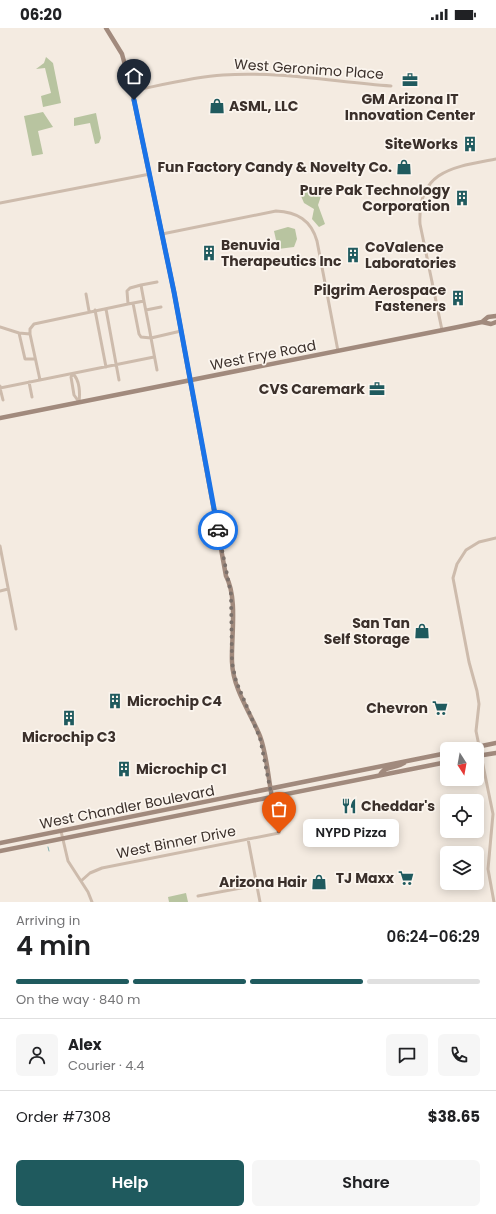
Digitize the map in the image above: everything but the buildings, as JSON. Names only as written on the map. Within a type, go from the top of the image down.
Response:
[{"type":"street","points":[[106,28],[122,54],[132,91],[150,174],[231,594],[232,663],[236,681],[260,738],[272,797]]},
{"type":"street","name":"West Geronimo Place","points":[[132,91],[204,77],[236,74],[391,86]]},
{"type":"street","points":[[442,330],[420,224],[422,197],[429,184],[443,172],[453,168],[496,159]]},
{"type":"street","points":[[0,203],[150,174]]},
{"type":"street","points":[[162,234],[276,211],[288,212],[303,218],[314,232],[317,241],[338,351]]},
{"type":"street","points":[[128,304],[127,291],[130,288],[157,282]]},
{"type":"street","points":[[141,285],[157,370]]},
{"type":"street","points":[[86,294],[89,311]]},
{"type":"street","points":[[40,380],[30,334],[31,326],[89,311],[144,301]]},
{"type":"street","points":[[133,304],[139,334],[144,338],[151,338],[181,331]]},
{"type":"street","points":[[146,310],[161,307]]},
{"type":"street","points":[[106,308],[119,380]]},
{"type":"street","points":[[94,310],[106,367]]},
{"type":"street","name":"West Frye Road","points":[[482,322],[488,317],[496,316]]},
{"type":"street","name":"West Frye Road","points":[[0,418],[482,322],[491,324],[496,322]]},
{"type":"street","points":[[0,327],[20,333],[30,334]]},
{"type":"street","points":[[20,333],[24,358],[27,360],[35,359]]},
{"type":"street","points":[[3,400],[0,387],[154,357]]},
{"type":"street","points":[[73,373],[76,376],[80,394],[79,402]]},
{"type":"street","points":[[29,382],[32,397]]},
{"type":"street","points":[[478,742],[476,727],[479,704],[469,662],[454,580],[457,564],[466,550],[479,542],[496,538]]},
{"type":"street","points":[[0,546],[16,629]]},
{"type":"street","points":[[0,591],[8,589]]},
{"type":"street","points":[[484,746],[496,743]]},
{"type":"street","points":[[484,755],[496,753]]},
{"type":"street","name":"West Chandler Boulevard","points":[[0,843],[440,754]]},
{"type":"street","points":[[380,775],[384,770],[399,766],[405,762]]},
{"type":"street","name":"West Chandler Boulevard","points":[[0,852],[440,763]]},
{"type":"street","points":[[484,777],[493,814],[488,869],[494,902]]},
{"type":"street","name":"West Binner Drive","points":[[81,881],[90,873],[102,868],[279,833],[272,797]]},
{"type":"street","points":[[61,831],[70,864],[88,892],[92,902]]},
{"type":"street","points":[[248,839],[260,902]]},
{"type":"street","points":[[198,896],[257,885]]},
{"type":"green space","points":[[46,57],[53,63],[61,103],[43,107],[41,96],[51,93],[45,68],[36,69],[44,63]]},
{"type":"green space","points":[[43,112],[53,127],[38,131],[43,154],[32,156],[24,116]]},
{"type":"green space","points":[[96,113],[101,138],[99,143],[95,144],[90,123],[74,126],[74,118]]},
{"type":"green space","points":[[319,186],[321,196],[318,205],[325,224],[319,227],[312,219],[314,209],[304,203],[301,196],[310,188]]},
{"type":"green space","points":[[288,227],[295,229],[297,239],[294,247],[278,249],[274,231]]},
{"type":"green space","points":[[186,893],[188,902],[169,902],[168,897]]},
{"type":"waterway","points":[[283,798],[284,805]]},
{"type":"waterway","points":[[48,847],[49,851]]},
{"type":"way so far","points":[[218,530],[226,576],[229,581],[231,594],[232,663],[242,699],[260,738],[279,833]]},
{"type":"place","name":"GM Arizona IT Innovation Center","points":[[410,80]]},
{"type":"place","name":"ASML, LLC","points":[[217,106]]},
{"type":"place","name":"SiteWorks","points":[[470,144]]},
{"type":"place","name":"Fun Factory Candy & Novelty Co.","points":[[404,167]]},
{"type":"place","name":"Pure Pak Technology Corporation","points":[[462,198]]},
{"type":"place","name":"Benuvia Therapeutics Inc","points":[[209,253]]},
{"type":"place","name":"CoValence Laboratories","points":[[353,255]]},
{"type":"place","name":"Pilgrim Aerospace Fasteners","points":[[458,298]]},
{"type":"place","name":"CVS Caremark","points":[[377,389]]},
{"type":"place","name":"San Tan Self Storage","points":[[422,631]]},
{"type":"place","name":"Microchip C4","points":[[115,701]]},
{"type":"place","name":"Chevron","points":[[440,708]]},
{"type":"place","name":"Microchip C3","points":[[69,718]]},
{"type":"place","name":"Microchip C1","points":[[124,769]]},
{"type":"place","name":"Cheddar's","points":[[349,806]]},
{"type":"place","name":"NYPD Pizza","points":[[279,833]]},
{"type":"place","name":"TJ Maxx","points":[[406,878]]},
{"type":"place","name":"Arizona Hair","points":[[319,882]]},
{"type":"route","points":[[134,100],[174,292],[218,530]]}]
